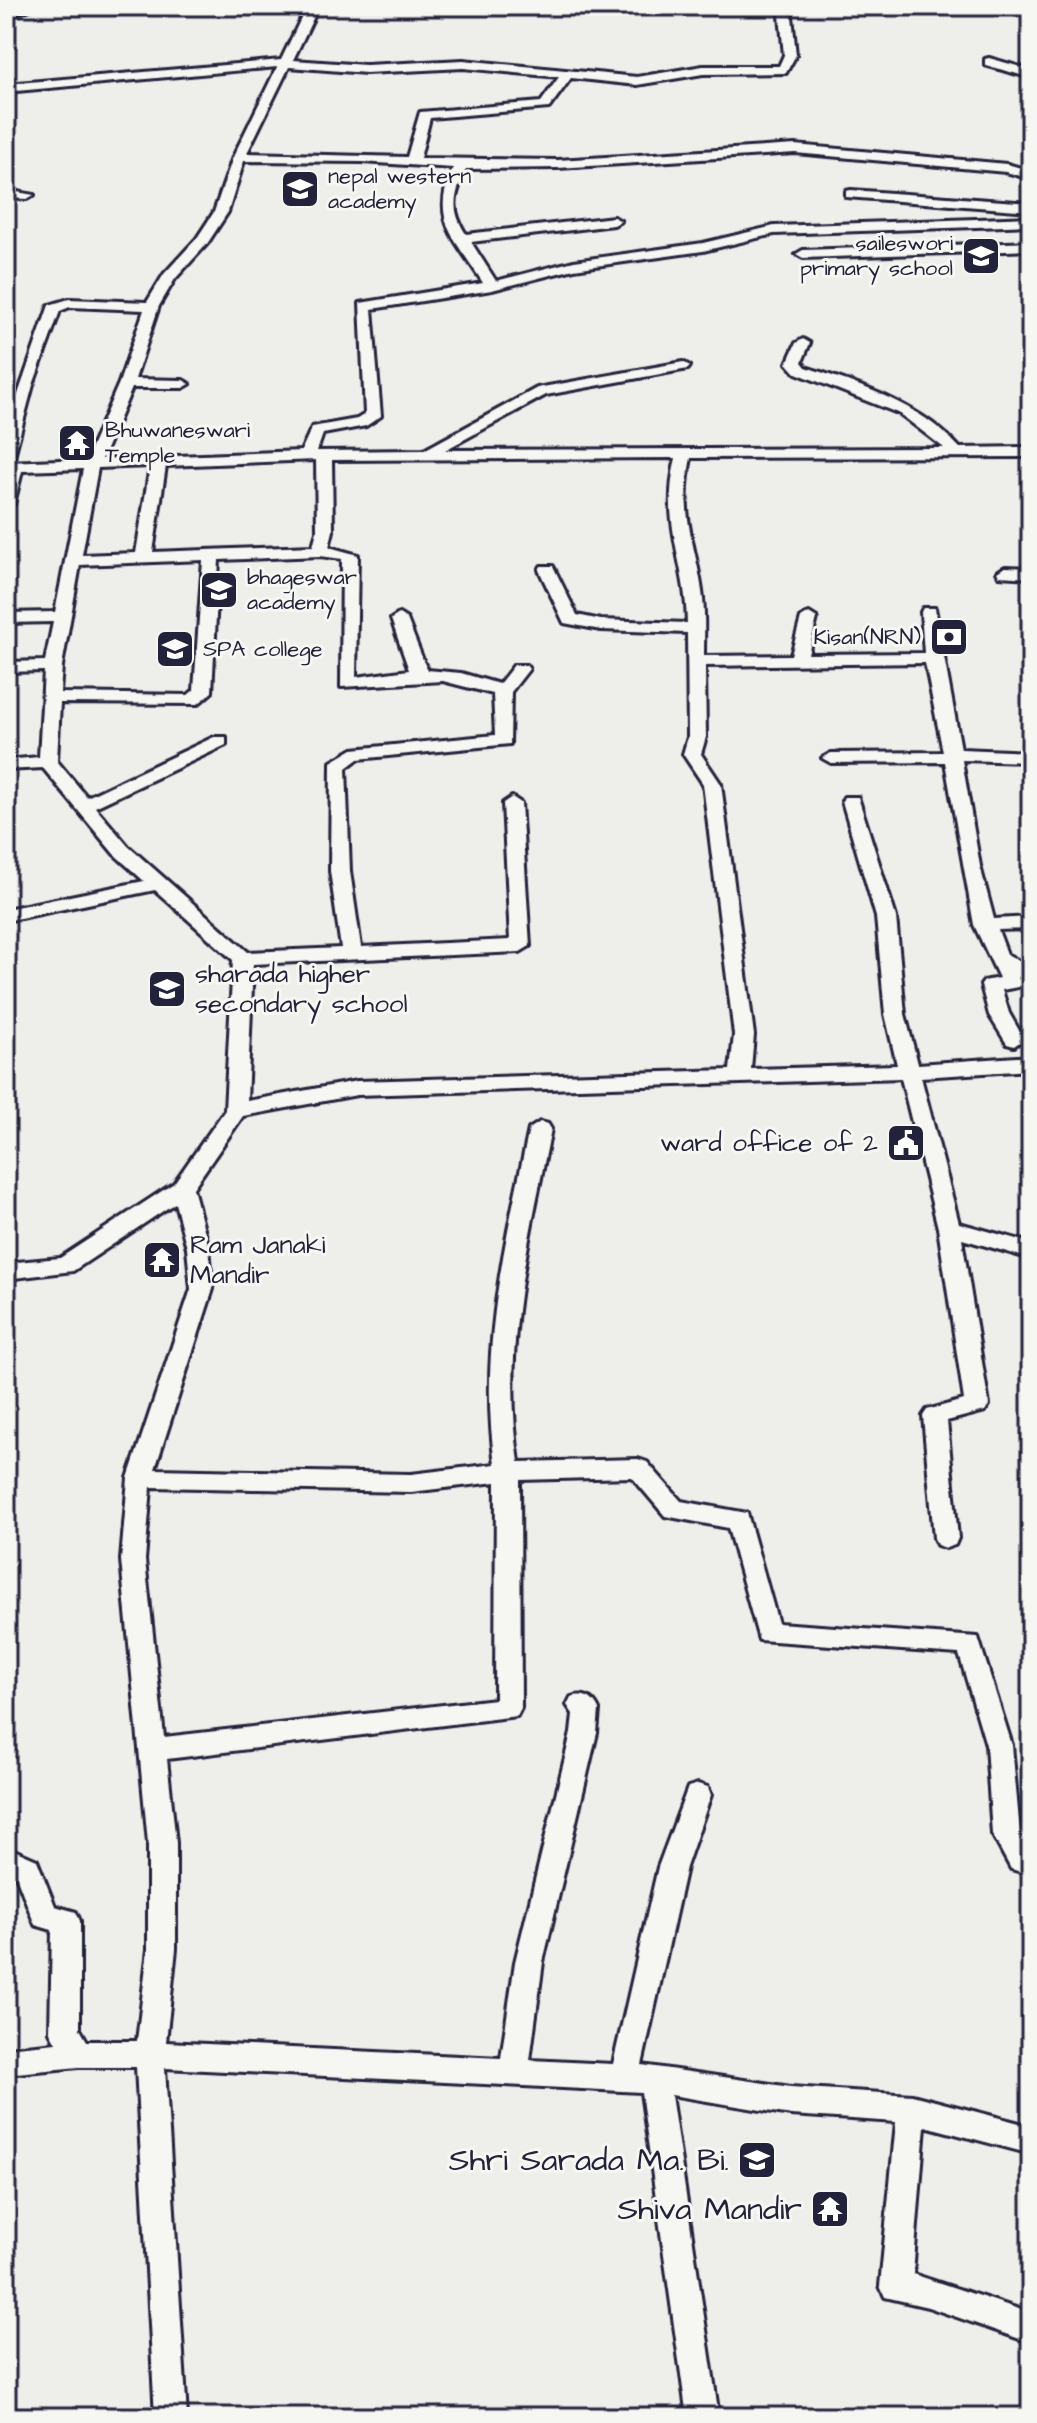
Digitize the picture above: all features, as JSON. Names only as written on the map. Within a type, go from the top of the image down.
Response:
[{"type":"street","points":[[6,14],[32,6]]},
{"type":"street","points":[[313,6],[239,157],[221,212],[202,241],[169,277],[152,306],[126,383],[91,466],[53,666],[48,762],[121,850],[243,958],[520,946],[512,803]]},
{"type":"street","points":[[6,88],[286,63],[366,69],[463,64],[651,81],[703,70],[782,70],[788,65],[792,46],[784,22],[785,6]]},
{"type":"street","points":[[989,62],[1031,74]]},
{"type":"street","points":[[413,161],[424,115],[545,105],[568,74]]},
{"type":"street","points":[[239,157],[461,165],[558,164],[795,149],[1007,168],[1031,175]]},
{"type":"street","points":[[461,165],[450,189],[448,216],[492,286]]},
{"type":"street","points":[[6,194],[27,195]]},
{"type":"street","points":[[851,194],[1031,207]]},
{"type":"street","points":[[462,239],[614,221]]},
{"type":"street","points":[[320,551],[325,531],[315,456],[317,430],[361,423],[373,416],[365,306],[492,286],[574,265],[703,247],[774,230],[1031,221]]},
{"type":"street","points":[[803,254],[1031,246]]},
{"type":"street","points":[[6,504],[9,463],[26,385],[54,308],[69,303],[152,306]]},
{"type":"street","points":[[803,343],[794,363],[801,370],[872,397],[925,423],[956,452]]},
{"type":"street","points":[[425,454],[542,391],[683,366]]},
{"type":"street","points":[[126,383],[183,384]]},
{"type":"street","points":[[685,452],[677,487],[677,516],[695,599],[697,737],[692,754],[712,784],[744,1035],[740,1073]]},
{"type":"street","points":[[9,463],[91,466],[425,454],[1031,452]]},
{"type":"street","points":[[144,557],[158,464]]},
{"type":"street","points":[[72,560],[334,550],[350,555],[345,687],[419,673],[471,678],[502,691]]},
{"type":"street","points":[[50,698],[199,697],[203,692],[211,556]]},
{"type":"street","points":[[547,570],[570,619],[601,625],[694,628]]},
{"type":"street","points":[[1005,572],[1031,573]]},
{"type":"street","points":[[929,612],[933,658],[966,853],[984,925],[1011,983],[991,985],[993,998],[1014,1039]]},
{"type":"street","points":[[6,618],[61,617]]},
{"type":"street","points":[[799,657],[809,618]]},
{"type":"street","points":[[399,619],[419,673]]},
{"type":"street","points":[[697,661],[799,657],[933,658]]},
{"type":"street","points":[[6,667],[53,666]]},
{"type":"street","points":[[352,953],[340,871],[337,766],[353,754],[504,740],[502,691],[520,669]]},
{"type":"street","points":[[84,805],[220,741]]},
{"type":"street","points":[[831,758],[1031,757]]},
{"type":"street","points":[[6,765],[48,762]]},
{"type":"street","points":[[851,801],[886,917],[895,1014],[903,1056],[911,1071],[949,1228],[977,1405],[935,1416],[946,1538]]},
{"type":"street","points":[[6,915],[160,883]]},
{"type":"street","points":[[984,925],[1031,923]]},
{"type":"street","points":[[6,1271],[65,1265],[182,1188],[236,1110],[243,958]]},
{"type":"street","points":[[999,958],[1031,976]]},
{"type":"street","points":[[236,1110],[357,1088],[540,1084],[740,1073],[911,1071],[1031,1063]]},
{"type":"street","points":[[152,1750],[255,1735],[508,1708],[508,1471],[501,1437],[502,1322],[540,1129]]},
{"type":"street","points":[[171,2417],[150,2054],[162,1949],[162,1843],[133,1560],[140,1478],[202,1289],[198,1248],[182,1188]]},
{"type":"street","points":[[949,1228],[1031,1251]]},
{"type":"street","points":[[140,1478],[411,1483],[508,1471],[638,1468],[674,1509],[738,1520],[768,1633],[969,1644],[999,1745],[1006,1834],[1021,1861],[1031,1863]]},
{"type":"street","points":[[514,2072],[529,1962],[584,1733],[586,1710],[580,1705]]},
{"type":"street","points":[[698,1795],[672,1867],[641,2017],[639,2078],[703,2417]]},
{"type":"street","points":[[6,1863],[14,1862],[27,1868],[45,1916],[66,1921],[65,2032],[79,2054]]},
{"type":"street","points":[[6,2061],[79,2054],[150,2054],[639,2078],[791,2101],[912,2109],[1031,2140]]},
{"type":"street","points":[[912,2109],[896,2286],[928,2292],[1031,2328]]},
{"type":"place","name":"nepal western academy","points":[[300,189]]},
{"type":"place","name":"saileswori primary school","points":[[981,256]]},
{"type":"place","name":"Bhuwaneswari Temple","points":[[77,443]]},
{"type":"place","name":"bhageswar academy","points":[[219,590]]},
{"type":"place","name":"Kisan(NRN)","points":[[949,637]]},
{"type":"place","name":"SPA college","points":[[175,649]]},
{"type":"place","name":"sharada higher secondary school","points":[[167,989]]},
{"type":"place","name":"ward office of 2","points":[[906,1143]]},
{"type":"place","name":"Ram Janaki Mandir","points":[[162,1260]]},
{"type":"place","name":"Shri Sarada Ma. Bi.","points":[[757,2160]]},
{"type":"place","name":"Shiva Mandir","points":[[830,2209]]}]
